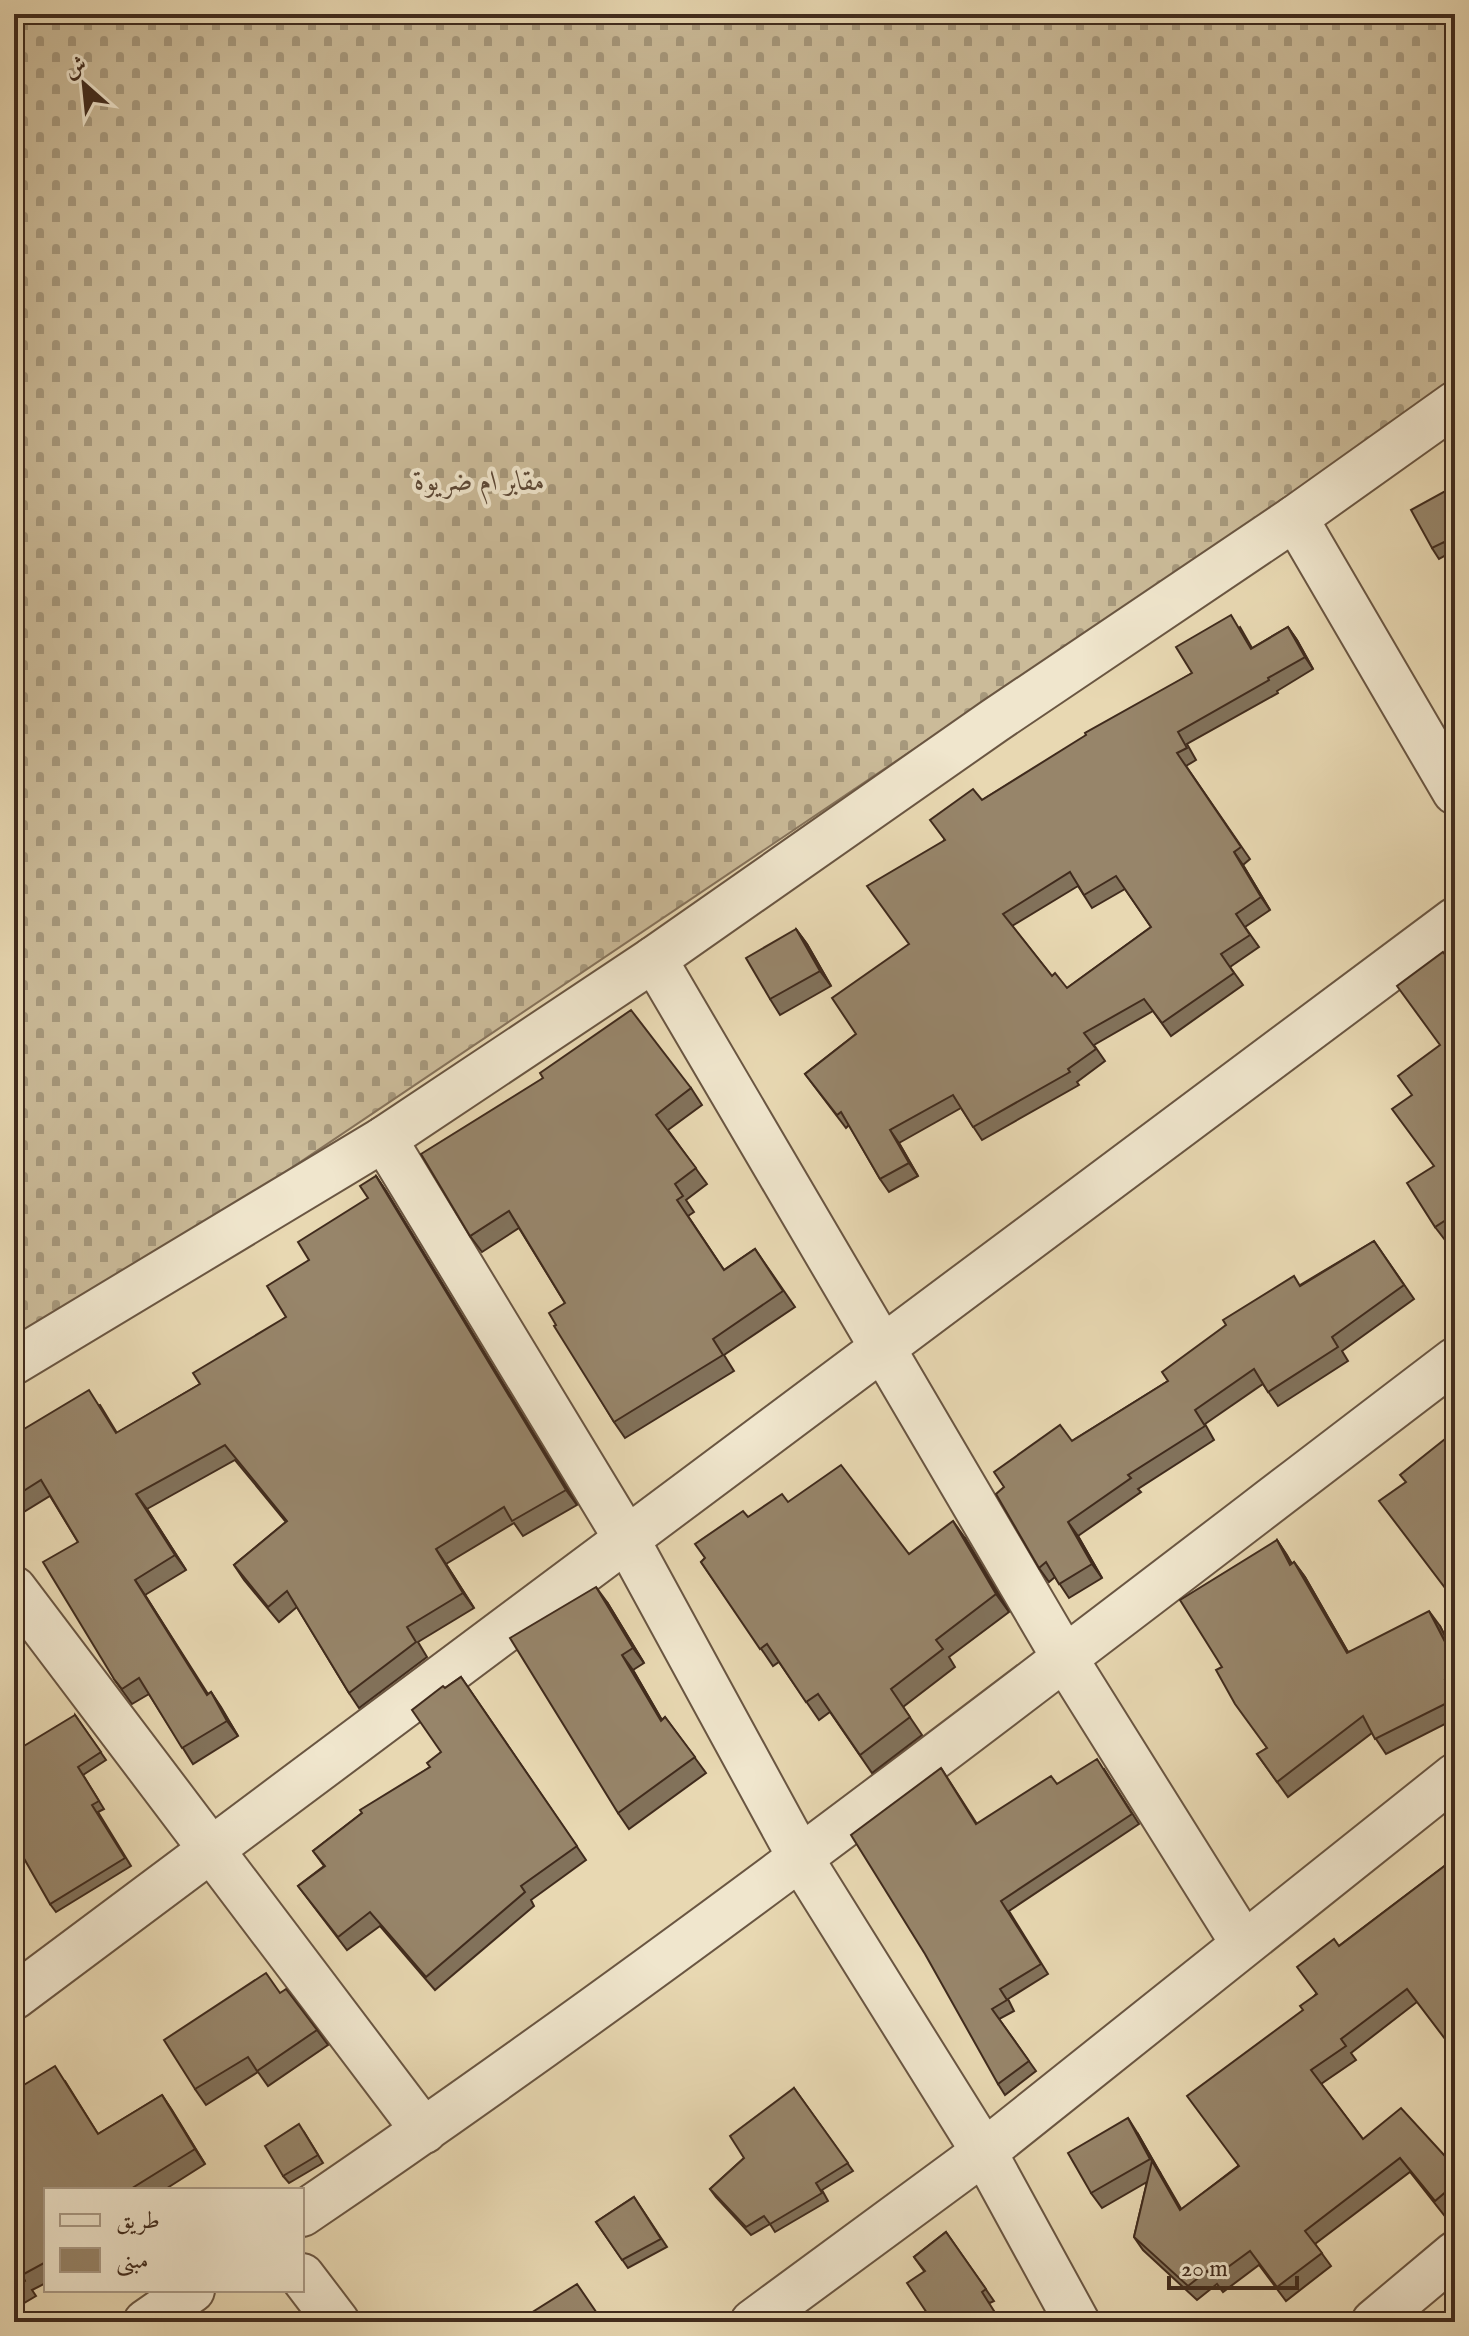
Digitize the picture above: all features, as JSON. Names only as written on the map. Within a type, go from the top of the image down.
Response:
[{"type":"street","points":[[14,1362],[384,1139],[654,959],[994,721],[1295,518],[1455,404]]},
{"type":"street","points":[[1295,518],[1455,792]]},
{"type":"street","points":[[14,1997],[1455,920]]},
{"type":"street","points":[[654,959],[1064,1657],[1243,1943]]},
{"type":"street","points":[[384,1139],[626,1538],[801,1859],[984,2152],[1077,2322]]},
{"type":"street","points":[[304,2213],[424,2131],[801,1859],[1455,1360]]},
{"type":"street","points":[[14,1589],[424,2131]]},
{"type":"street","points":[[753,2322],[984,2152],[1455,1776]]},
{"type":"street","points":[[1374,2322],[1455,2254]]},
{"type":"street","points":[[304,2279],[337,2322]]},
{"type":"street","points":[[146,2322],[189,2292]]},
{"type":"green space","name":"مقابر ام ضريوة","points":[[14,14],[825,14],[837,23],[899,14],[1455,14],[1455,385],[24,1348],[14,1349]]},
{"type":"building","points":[[1449,489],[1455,498],[1455,563],[1444,542],[1432,548],[1411,510]]},
{"type":"building","points":[[1231,615],[1251,649],[1288,627],[1305,657],[1178,732],[1187,748],[1177,753],[1241,847],[1234,852],[1261,897],[1236,914],[1250,935],[1221,954],[1234,973],[1162,1023],[1144,999],[1084,1033],[1096,1049],[1068,1069],[1070,1072],[973,1127],[953,1095],[890,1130],[909,1163],[880,1179],[841,1112],[837,1115],[805,1074],[856,1034],[832,998],[909,944],[867,886],[945,840],[930,820],[973,789],[982,800],[1085,733],[1192,673],[1176,647]],"holes":[[[1070,872],[1084,895],[1116,876],[1151,927],[1067,988],[1055,973],[1052,976],[1003,914]]]},
{"type":"building","points":[[796,929],[820,971],[770,999],[746,958]]},
{"type":"building","points":[[1443,952],[1455,968],[1455,1214],[1435,1227],[1407,1183],[1434,1166],[1392,1109],[1412,1095],[1398,1076],[1440,1045],[1397,986]]},
{"type":"building","points":[[631,1010],[691,1088],[656,1115],[696,1168],[675,1184],[683,1196],[677,1200],[724,1270],[755,1249],[783,1291],[713,1339],[723,1355],[614,1422],[554,1326],[549,1313],[565,1303],[509,1211],[470,1236],[421,1154],[543,1078],[540,1073]]},
{"type":"building","points":[[376,1176],[566,1490],[512,1521],[504,1507],[436,1549],[463,1593],[407,1627],[416,1642],[349,1693],[287,1591],[268,1607],[234,1565],[287,1521],[225,1445],[136,1494],[175,1555],[135,1580],[207,1695],[211,1692],[227,1721],[182,1748],[139,1678],[122,1689],[114,1679],[43,1562],[78,1542],[41,1480],[14,1497],[14,1435],[89,1390],[116,1433],[200,1384],[193,1373],[286,1317],[267,1286],[309,1260],[298,1242],[368,1198],[360,1186]]},
{"type":"building","points":[[1374,1241],[1404,1285],[1332,1337],[1338,1347],[1268,1392],[1254,1369],[1195,1410],[1205,1426],[1128,1475],[1131,1478],[1068,1522],[1092,1564],[1059,1584],[1046,1562],[1039,1568],[996,1494],[1004,1487],[994,1472],[1060,1425],[1072,1441],[1168,1381],[1162,1372],[1226,1325],[1223,1320],[1294,1276],[1300,1286]]},
{"type":"building","points":[[1455,1431],[1455,1601],[1379,1501],[1406,1482],[1400,1475]]},
{"type":"building","points":[[841,1465],[909,1554],[953,1521],[996,1594],[936,1640],[943,1649],[891,1689],[910,1717],[860,1755],[818,1694],[806,1702],[767,1644],[760,1649],[701,1562],[705,1558],[695,1544],[743,1511],[748,1517],[782,1494],[788,1502]]},
{"type":"building","points":[[1277,1540],[1290,1565],[1294,1562],[1347,1653],[1429,1611],[1455,1661],[1455,1675],[1445,1680],[1455,1699],[1375,1739],[1363,1716],[1277,1782],[1257,1754],[1267,1748],[1235,1704],[1216,1670],[1222,1667],[1180,1600]]},
{"type":"building","points":[[596,1587],[633,1648],[622,1655],[661,1721],[665,1717],[695,1757],[618,1813],[510,1638]]},
{"type":"building","points":[[461,1677],[577,1846],[521,1886],[525,1892],[426,1977],[370,1912],[338,1937],[298,1886],[325,1866],[313,1851],[362,1813],[360,1810],[430,1767],[427,1763],[441,1752],[412,1710],[443,1686],[445,1688]]},
{"type":"building","points":[[75,1715],[101,1752],[78,1767],[99,1801],[92,1805],[125,1858],[50,1904],[14,1841],[14,1752]]},
{"type":"building","points":[[1097,1759],[1132,1814],[1001,1901],[1041,1964],[1000,1989],[1007,2000],[992,2009],[1029,2061],[998,2084],[925,1954],[851,1835],[941,1768],[976,1824],[1051,1776],[1057,1784]]},
{"type":"building","points":[[1455,1858],[1455,2052],[1407,1989],[1341,2039],[1346,2046],[1311,2070],[1363,2139],[1401,2108],[1455,2167],[1455,2184],[1435,2201],[1400,2158],[1305,2231],[1322,2253],[1277,2287],[1250,2251],[1213,2278],[1207,2271],[1188,2286],[1134,2237],[1152,2161],[1180,2210],[1239,2166],[1187,2096],[1303,2010],[1300,2006],[1317,1994],[1297,1967],[1334,1939],[1339,1946]]},
{"type":"building","points":[[266,1973],[280,1993],[286,1989],[317,2030],[257,2071],[248,2057],[195,2089],[164,2040]]},
{"type":"building","points":[[55,2066],[98,2134],[162,2095],[195,2149],[132,2188],[44,2188],[44,2263],[22,2275],[25,2281],[14,2288],[14,2091]]},
{"type":"building","points":[[794,2088],[848,2163],[816,2183],[822,2193],[770,2224],[764,2216],[746,2227],[710,2189],[744,2158],[730,2136]]},
{"type":"building","points":[[1128,2118],[1150,2159],[1091,2193],[1068,2153]]},
{"type":"building","points":[[299,2124],[318,2155],[283,2176],[265,2146]]},
{"type":"building","points":[[634,2197],[661,2239],[622,2260],[596,2222]]},
{"type":"building","points":[[946,2232],[986,2289],[982,2292],[1001,2322],[933,2322],[907,2283],[925,2271],[914,2257]]},
{"type":"building","points":[[577,2284],[603,2322],[526,2322],[523,2318]]}]
